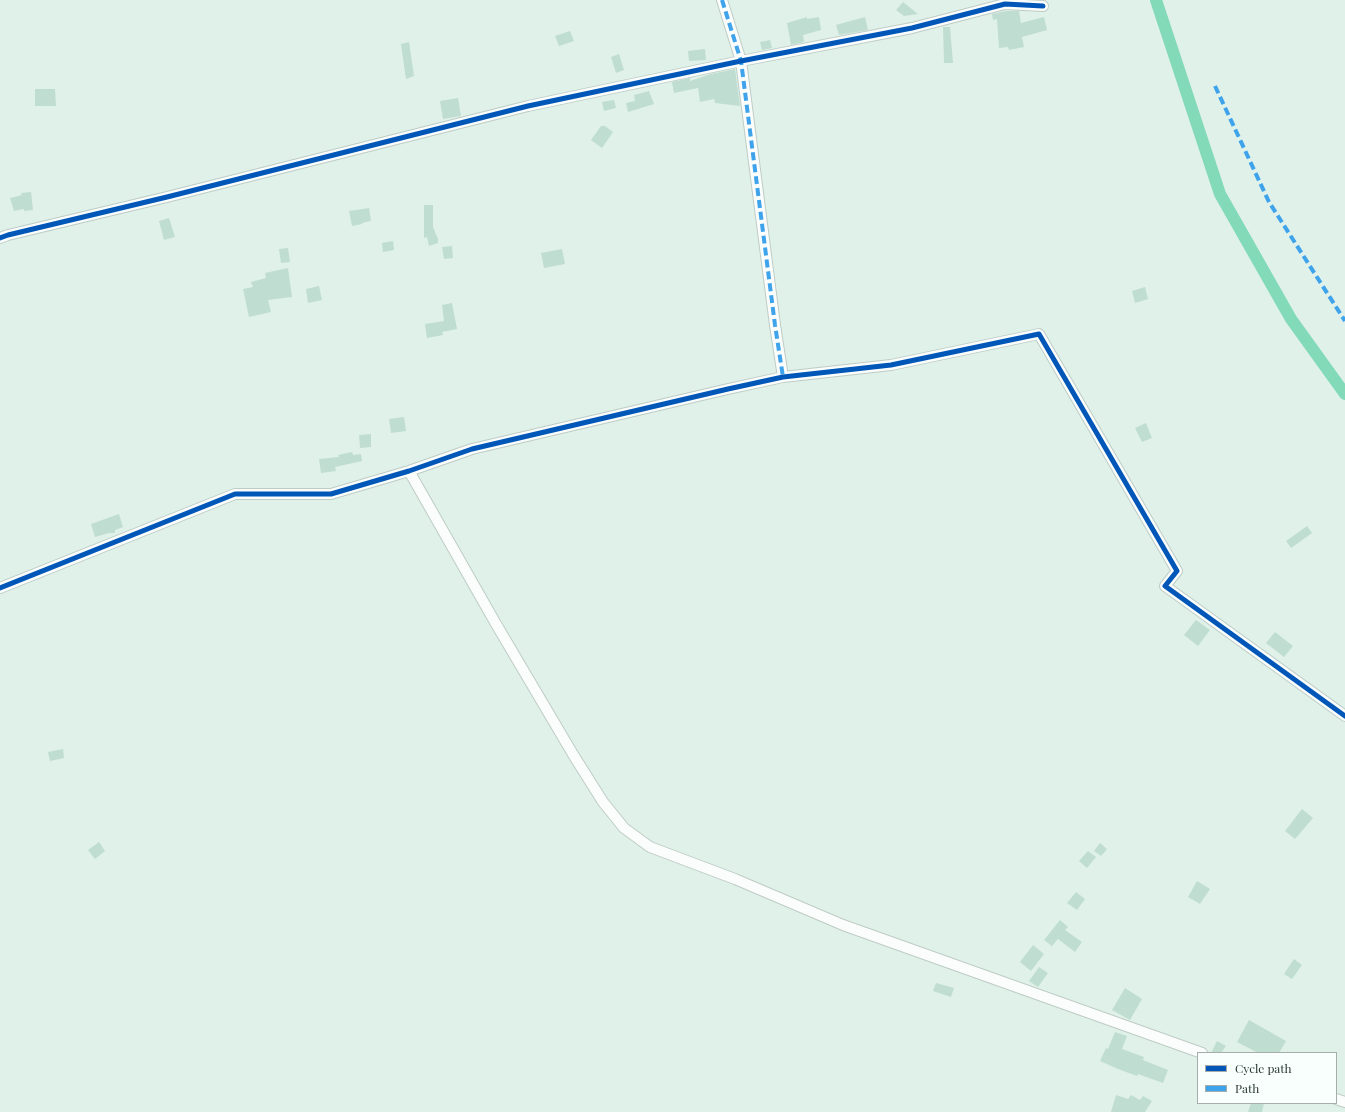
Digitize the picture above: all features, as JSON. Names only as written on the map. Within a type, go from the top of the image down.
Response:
[{"type":"street","points":[[722,0],[741,61],[775,325],[784,377]]},
{"type":"street","points":[[0,238],[528,106],[741,61],[912,28],[1005,4],[1043,6]]},
{"type":"street","points":[[0,588],[235,494],[331,494],[409,471],[472,448],[784,377],[891,365],[1039,334],[1177,571],[1165,586],[1345,716]]},
{"type":"street","points":[[409,471],[496,624],[574,756],[603,802],[624,828],[650,847],[735,879],[843,925],[1199,1052]]},
{"type":"building","points":[[903,2],[918,14],[904,16],[896,10]]},
{"type":"building","points":[[1006,11],[1019,11],[1021,23],[1044,17],[1047,30],[1022,37],[1024,47],[1009,50],[1008,47],[999,48],[997,19],[993,20],[992,14]]},
{"type":"building","points":[[807,17],[807,19],[819,17],[821,30],[803,35],[804,42],[791,45],[787,23]]},
{"type":"building","points":[[865,17],[868,30],[839,35],[836,25]]},
{"type":"building","points":[[943,27],[950,27],[953,63],[944,63]]},
{"type":"building","points":[[570,31],[574,41],[559,46],[555,36]]},
{"type":"building","points":[[770,40],[772,48],[762,50],[760,42]]},
{"type":"building","points":[[409,42],[414,76],[406,79],[401,44]]},
{"type":"building","points":[[705,49],[706,60],[689,61],[688,51]]},
{"type":"building","points":[[619,54],[624,70],[616,73],[611,57]]},
{"type":"building","points":[[735,69],[740,106],[715,103],[714,99],[700,102],[698,88],[674,93],[672,82],[690,78],[690,81],[711,74]]},
{"type":"building","points":[[35,89],[55,89],[56,106],[35,106]]},
{"type":"building","points":[[649,91],[654,104],[628,112],[626,103],[635,101],[634,95]]},
{"type":"building","points":[[458,98],[461,116],[443,119],[440,101]]},
{"type":"building","points":[[614,100],[616,108],[604,111],[602,102]]},
{"type":"building","points":[[601,126],[605,126],[613,132],[602,148],[591,140]]},
{"type":"building","points":[[31,192],[33,210],[24,211],[24,209],[14,211],[10,198],[22,195],[21,193]]},
{"type":"building","points":[[424,205],[433,205],[433,227],[438,239],[438,243],[429,246],[427,237],[424,238]]},
{"type":"building","points":[[369,208],[371,221],[352,226],[349,211]]},
{"type":"building","points":[[169,218],[175,237],[164,240],[159,221]]},
{"type":"building","points":[[393,241],[394,250],[383,252],[382,243]]},
{"type":"building","points":[[452,246],[453,258],[444,259],[442,247]]},
{"type":"building","points":[[288,248],[290,262],[281,263],[279,249]]},
{"type":"building","points":[[562,249],[565,264],[544,268],[541,253]]},
{"type":"building","points":[[288,268],[292,297],[268,300],[271,312],[249,317],[243,289],[253,287],[251,282],[266,278],[265,273]]},
{"type":"building","points":[[319,286],[322,300],[308,303],[306,289]]},
{"type":"building","points":[[1145,287],[1148,299],[1135,303],[1132,291]]},
{"type":"building","points":[[452,303],[457,329],[442,332],[443,335],[427,338],[425,324],[444,321],[442,305]]},
{"type":"building","points":[[404,417],[406,431],[391,433],[389,419]]},
{"type":"building","points":[[1146,423],[1152,438],[1142,442],[1135,428]]},
{"type":"building","points":[[371,434],[371,447],[360,448],[359,435]]},
{"type":"building","points":[[352,452],[353,455],[361,454],[362,461],[335,467],[336,471],[321,473],[319,459],[339,457],[338,455]]},
{"type":"building","points":[[119,514],[123,527],[115,530],[115,533],[95,537],[91,524]]},
{"type":"building","points":[[1307,526],[1312,533],[1291,548],[1286,541]]},
{"type":"building","points":[[1196,620],[1210,630],[1198,646],[1184,635]]},
{"type":"building","points":[[1275,632],[1293,646],[1284,657],[1266,643]]},
{"type":"building","points":[[63,749],[64,758],[50,761],[48,752]]},
{"type":"building","points":[[1302,809],[1313,818],[1295,839],[1285,831]]},
{"type":"building","points":[[99,842],[105,851],[95,859],[88,850]]},
{"type":"building","points":[[1100,843],[1107,849],[1101,856],[1094,851]]},
{"type":"building","points":[[1088,851],[1096,857],[1087,868],[1079,861]]},
{"type":"building","points":[[1197,881],[1210,889],[1200,904],[1188,897]]},
{"type":"building","points":[[1076,892],[1085,899],[1077,910],[1067,903]]},
{"type":"building","points":[[1060,920],[1068,927],[1065,930],[1082,942],[1075,952],[1058,939],[1052,946],[1044,940]]},
{"type":"building","points":[[1033,945],[1044,954],[1031,971],[1020,962]]},
{"type":"building","points":[[1294,959],[1302,965],[1292,979],[1284,974]]},
{"type":"building","points":[[1039,967],[1048,973],[1038,987],[1029,981]]},
{"type":"building","points":[[936,983],[954,988],[951,997],[933,991]]},
{"type":"building","points":[[1125,988],[1142,999],[1130,1020],[1112,1010]]},
{"type":"building","points":[[1249,1020],[1286,1041],[1280,1052],[1256,1052],[1237,1042]]},
{"type":"building","points":[[1115,1032],[1127,1036],[1122,1049],[1144,1057],[1143,1060],[1168,1070],[1163,1083],[1138,1074],[1137,1076],[1100,1061],[1106,1048],[1108,1049]]},
{"type":"building","points":[[1217,1041],[1226,1046],[1222,1052],[1212,1052]]},
{"type":"building","points":[[1116,1095],[1128,1099],[1131,1095],[1140,1100],[1143,1096],[1152,1101],[1145,1112],[1111,1112]]},
{"type":"building","points":[[1251,1104],[1264,1104],[1262,1112],[1248,1112]]},
{"type":"waterway","points":[[1156,0],[1220,194],[1291,319],[1345,394]]},
{"type":"marked path","points":[[722,0],[741,61],[783,377]]},
{"type":"marked path","points":[[1215,86],[1269,202],[1345,321]]},
{"type":"cycle path","points":[[0,238],[528,106],[741,61],[912,28],[1005,4],[1043,6]]},
{"type":"cycle path","points":[[0,588],[235,494],[331,494],[409,471],[472,449],[728,389],[783,377],[891,365],[1039,334],[1177,571],[1165,586],[1345,716]]}]
